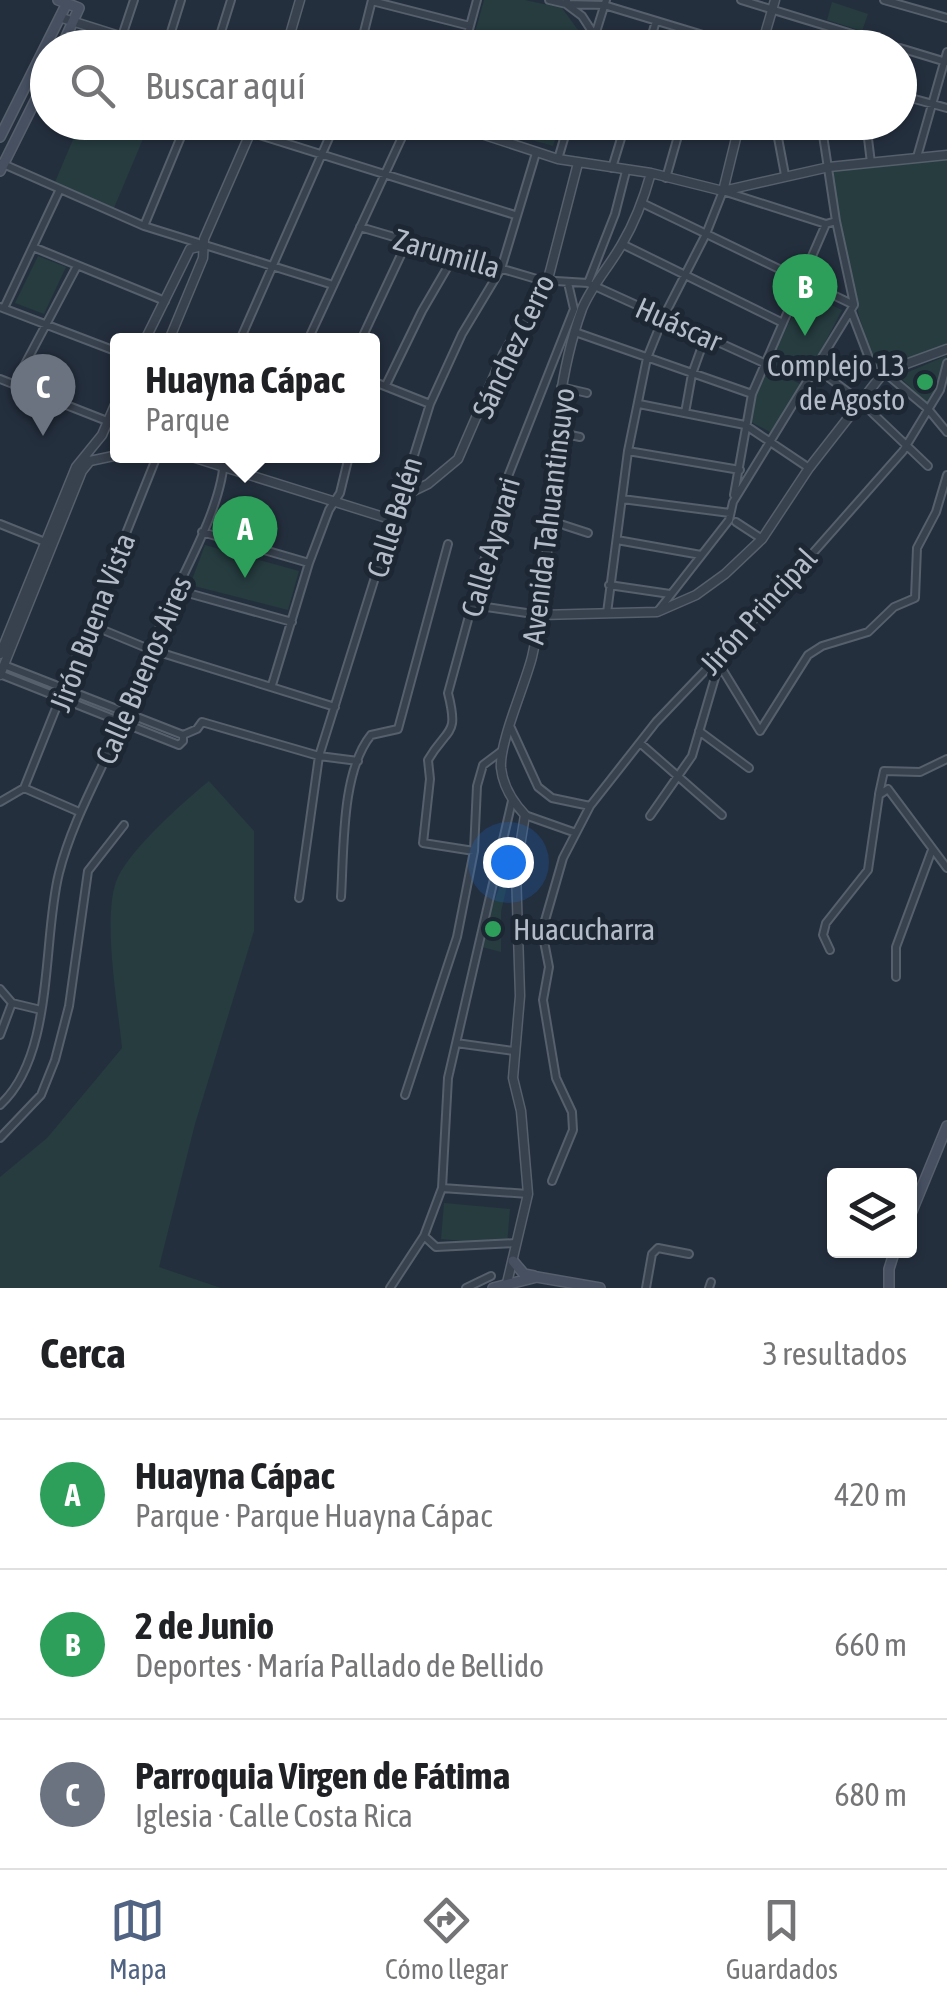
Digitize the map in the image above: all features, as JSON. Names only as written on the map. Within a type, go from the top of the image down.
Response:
[{"type":"main road","points":[[56,30],[65,1],[80,4],[70,30]]},
{"type":"main road","points":[[0,138],[30,80]]},
{"type":"main road","points":[[1,166],[30,110]]},
{"type":"main road","points":[[917,1199],[947,1126]]},
{"type":"main road","points":[[889,1288],[892,1258]]},
{"type":"main road","points":[[513,1262],[524,1274],[600,1288]]},
{"type":"main road","points":[[492,1288],[537,1277]]},
{"type":"street","points":[[124,30],[134,0]]},
{"type":"street","points":[[171,30],[180,0]]},
{"type":"street","points":[[221,30],[230,0]]},
{"type":"street","points":[[291,30],[300,0]]},
{"type":"street","points":[[469,30],[477,0]]},
{"type":"street","points":[[549,0],[605,3],[687,30]]},
{"type":"street","points":[[740,0],[773,5],[846,30]]},
{"type":"street","points":[[884,0],[947,18]]},
{"type":"street","points":[[364,30],[372,1],[470,26]]},
{"type":"street","points":[[566,2],[591,30]]},
{"type":"street","points":[[597,30],[605,3]]},
{"type":"street","points":[[766,30],[773,5]]},
{"type":"street","points":[[62,18],[101,30]]},
{"type":"street","points":[[653,30],[656,21]]},
{"type":"street","points":[[917,157],[947,52]]},
{"type":"street","points":[[917,53],[946,62]]},
{"type":"street","points":[[917,100],[947,108]]},
{"type":"street","points":[[144,226],[180,140]]},
{"type":"street","points":[[172,333],[204,258],[202,246],[247,140]]},
{"type":"street","points":[[277,140],[515,215]]},
{"type":"street","points":[[243,333],[328,140]]},
{"type":"street","points":[[311,333],[400,140]]},
{"type":"street","points":[[498,140],[558,159],[723,191],[826,224],[836,221]]},
{"type":"street","points":[[558,159],[564,140]]},
{"type":"street","points":[[612,170],[621,140]]},
{"type":"street","points":[[666,178],[677,140]]},
{"type":"street","points":[[607,613],[628,451],[648,358],[664,316],[706,234],[723,191],[736,140]]},
{"type":"street","points":[[779,140],[786,175]]},
{"type":"street","points":[[824,140],[852,308],[880,376],[928,409],[947,432]]},
{"type":"street","points":[[868,140],[871,163]]},
{"type":"street","name":"Calle Belén","points":[[299,898],[319,756],[393,520],[430,404],[462,334],[501,269],[536,153]]},
{"type":"street","points":[[723,191],[829,167],[947,155]]},
{"type":"street","name":"Sánchez Cerro","points":[[401,497],[428,484],[458,459],[504,353],[548,278],[578,163]]},
{"type":"street","points":[[1,166],[144,226],[333,285]]},
{"type":"street","points":[[590,284],[626,171]]},
{"type":"street","name":"Avenida Tahuantinsuyo","points":[[512,801],[501,768],[503,750],[540,615],[555,431],[578,309],[590,284],[622,244],[650,174]]},
{"type":"street","points":[[60,189],[2,307],[110,349]]},
{"type":"street","points":[[642,202],[852,308]]},
{"type":"street","points":[[657,612],[729,520],[752,394],[826,224]]},
{"type":"street","name":"Zarumilla","points":[[360,226],[540,280],[590,284]]},
{"type":"street","points":[[363,333],[407,242]]},
{"type":"street","points":[[622,244],[783,323]]},
{"type":"street","points":[[33,246],[165,301]]},
{"type":"street","points":[[149,333],[190,249],[202,246]]},
{"type":"street","points":[[386,385],[454,256]]},
{"type":"street","points":[[14,385],[76,266]]},
{"type":"street","points":[[568,283],[578,309]]},
{"type":"street","name":"Huáscar","points":[[590,284],[764,363]]},
{"type":"street","points":[[733,502],[852,308]]},
{"type":"street","name":"Calle Ayavari","points":[[474,851],[423,843],[430,779],[428,760],[455,720],[448,693],[505,484],[578,309]]},
{"type":"street","points":[[575,332],[752,394]]},
{"type":"street","points":[[684,413],[706,335]]},
{"type":"street","points":[[473,605],[540,615],[657,612],[696,595],[762,539],[809,468],[880,376],[947,349]]},
{"type":"street","name":"Jirón Principal","points":[[552,1181],[573,1130],[572,1112],[556,1078],[542,1000],[549,967],[542,931],[563,858],[590,806],[640,743],[718,661],[907,446],[940,390],[947,363]]},
{"type":"street","points":[[816,368],[860,402],[928,466]]},
{"type":"street","points":[[0,379],[107,422]]},
{"type":"street","points":[[380,383],[430,404]]},
{"type":"street","points":[[561,387],[587,393]]},
{"type":"street","points":[[638,404],[745,425],[809,468]]},
{"type":"street","points":[[1,670],[76,467],[87,458],[110,415]]},
{"type":"street","points":[[555,431],[580,438]]},
{"type":"street","points":[[102,435],[110,447]]},
{"type":"street","points":[[628,451],[740,470]]},
{"type":"street","points":[[87,458],[110,456]]},
{"type":"street","name":"Jirón Buena Vista","points":[[24,788],[154,463]]},
{"type":"street","name":"Calle Buenos Aires","points":[[0,1105],[17,1086],[41,1010],[58,873],[149,649],[202,532],[223,463]]},
{"type":"street","points":[[232,463],[393,520]]},
{"type":"street","points":[[272,685],[309,563],[340,494],[347,463]]},
{"type":"street","points":[[718,661],[760,731],[808,655],[822,646],[868,632],[894,607],[915,598],[917,548],[936,512],[947,476]]},
{"type":"street","points":[[622,498],[730,513]]},
{"type":"street","points":[[548,520],[588,533]]},
{"type":"street","points":[[736,522],[762,539]]},
{"type":"street","points":[[0,524],[49,543]]},
{"type":"street","points":[[202,532],[309,563]]},
{"type":"street","points":[[616,540],[703,556]]},
{"type":"street","points":[[0,654],[49,543]]},
{"type":"street","points":[[341,897],[348,794],[371,734],[398,729],[448,544]]},
{"type":"street","points":[[610,584],[670,594]]},
{"type":"street","points":[[177,590],[292,622]]},
{"type":"street","points":[[91,625],[149,649],[335,707]]},
{"type":"street","points":[[650,816],[692,756],[718,661]]},
{"type":"street","points":[[1,670],[66,689],[183,736]]},
{"type":"street","points":[[1,670],[178,744],[202,722],[319,756],[358,762]]},
{"type":"street","points":[[511,728],[538,787],[552,798],[590,806]]},
{"type":"street","points":[[699,732],[749,768]]},
{"type":"street","points":[[640,743],[722,815]]},
{"type":"street","points":[[405,1095],[449,969],[474,851],[480,775],[483,765],[503,750]]},
{"type":"street","points":[[830,950],[824,934],[826,924],[868,870],[884,771],[920,772],[947,759]]},
{"type":"street","points":[[0,802],[24,788],[78,811]]},
{"type":"street","points":[[879,795],[888,789],[947,868]]},
{"type":"street","points":[[512,801],[525,815],[576,833]]},
{"type":"street","points":[[390,1288],[424,1236],[442,1188],[448,1078],[512,801]]},
{"type":"street","points":[[507,1283],[528,1194],[521,1110],[512,1078],[520,996],[516,871],[525,815]]},
{"type":"street","points":[[0,1138],[33,1107],[55,1060],[69,1006],[88,871],[124,825]]},
{"type":"street","points":[[896,976],[896,947],[932,849]]},
{"type":"street","points":[[0,990],[12,1003],[41,1010]]},
{"type":"street","points":[[0,1035],[12,1003]]},
{"type":"street","points":[[456,1043],[514,1051]]},
{"type":"street","points":[[442,1188],[528,1194]]},
{"type":"street","points":[[424,1236],[436,1248],[516,1243]]},
{"type":"street","points":[[646,1288],[652,1254],[658,1248],[690,1254]]},
{"type":"street","points":[[466,1288],[490,1276]]},
{"type":"green space","points":[[484,0],[525,0],[562,8],[578,30],[476,30]]},
{"type":"green space","points":[[832,2],[868,14],[862,30],[827,20]]},
{"type":"green space","points":[[73,140],[143,140],[114,208],[55,182]]},
{"type":"green space","points":[[532,140],[555,140],[553,146]]},
{"type":"green space","points":[[938,157],[947,160],[947,345],[878,367],[859,316],[830,170]]},
{"type":"green space","points":[[38,256],[66,267],[44,314],[15,303]]},
{"type":"green space","points":[[804,292],[842,310],[805,381],[770,362]]},
{"type":"green space","name":"Complejo 13 de Agosto","points":[[946,356],[947,372],[931,404],[899,376]]},
{"type":"green space","points":[[768,368],[802,385],[772,433],[749,421]]},
{"type":"green space","points":[[205,545],[299,571],[288,610],[190,585]]},
{"type":"green space","points":[[209,781],[254,831],[254,931],[195,1124],[159,1267],[221,1288],[0,1288],[0,1177],[47,1138],[122,1048],[111,936],[113,893],[118,877],[146,840]]},
{"type":"green space","name":"Huacucharra","points":[[511,837],[518,839],[501,912],[501,952],[478,946],[509,861]]},
{"type":"green space","points":[[444,1203],[510,1209],[507,1245],[441,1239]]},
{"type":"place","name":"2 de Junio","points":[[805,336]]},
{"type":"place","name":"Complejo 13 de Agosto","points":[[925,382]]},
{"type":"place","name":"Parroquia Virgen de Fátima","points":[[43,436]]},
{"type":"place","name":"Huayna Cápac","points":[[245,578]]},
{"type":"place","name":"Huacucharra","points":[[493,929]]}]
